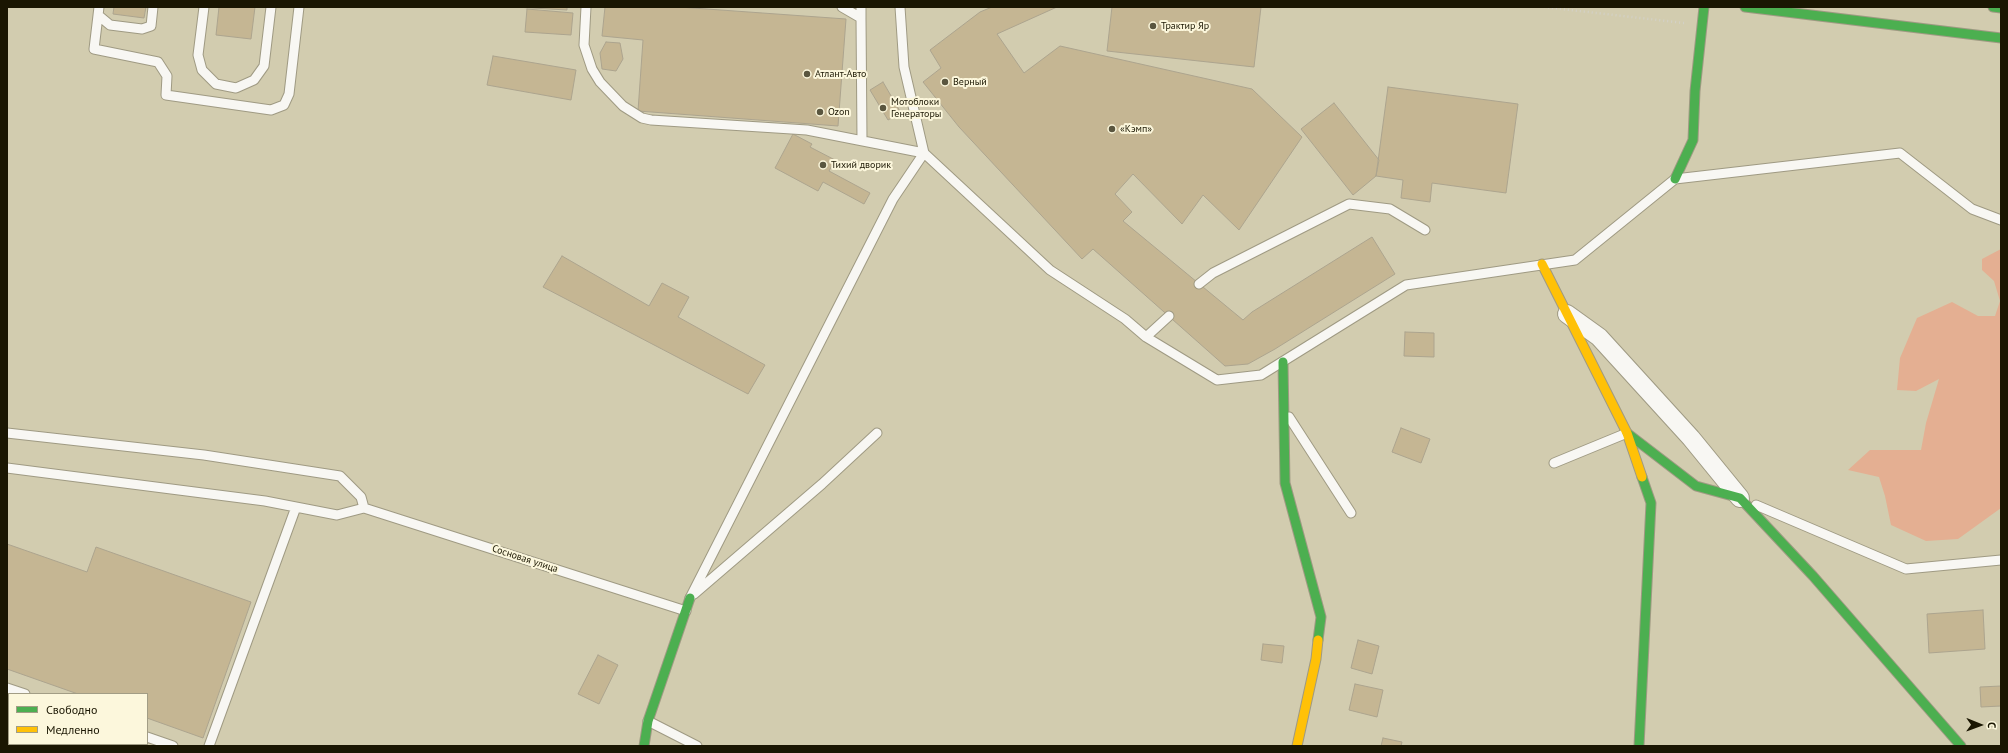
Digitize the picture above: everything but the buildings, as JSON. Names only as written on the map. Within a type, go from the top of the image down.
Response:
[{"type":"main road","points":[[1675,179],[1693,140],[1704,7]]},
{"type":"main road","points":[[1745,7],[2001,38]]},
{"type":"main road","points":[[1993,7],[2001,8]]},
{"type":"main road","points":[[1542,264],[1627,433],[1651,503],[1639,746]]},
{"type":"main road","points":[[1283,362],[1285,483],[1321,617],[1316,659],[1297,746]]},
{"type":"main road","points":[[1627,433],[1696,486],[1740,498],[1814,576],[1961,746]]},
{"type":"main road","points":[[644,746],[648,721],[690,598]]},
{"type":"street","points":[[1567,313],[1599,337],[1691,438],[1740,498]]},
{"type":"lane","points":[[99,11],[110,25],[142,29],[151,26],[153,7]]},
{"type":"lane","points":[[204,7],[198,55],[202,70],[216,84],[236,88],[254,80],[264,66],[271,7]]},
{"type":"lane","points":[[99,11],[94,49],[158,62],[167,76],[166,95],[271,110],[284,104],[289,94],[299,7]]},
{"type":"lane","points":[[586,7],[584,45],[592,69],[600,82],[632,114],[651,120],[801,130],[862,140],[924,153],[1050,270],[1125,319],[1146,336],[1217,380],[1261,375],[1406,285],[1575,260],[1675,179],[1900,153],[1972,209],[2001,220]]},
{"type":"lane","points":[[842,7],[861,18]]},
{"type":"lane","points":[[861,7],[862,140]]},
{"type":"lane","points":[[690,598],[893,199],[924,153],[904,67],[900,7]]},
{"type":"lane","points":[[1199,284],[1213,273],[1349,204],[1390,209],[1425,230]]},
{"type":"lane","points":[[1146,336],[1169,316]]},
{"type":"lane","points":[[1283,409],[1351,513]]},
{"type":"lane","points":[[7,433],[204,455],[340,476],[361,497],[364,508],[337,514],[265,501],[7,468]]},
{"type":"lane","points":[[690,598],[822,484],[877,433]]},
{"type":"lane","points":[[1554,463],[1627,433]]},
{"type":"lane","points":[[1740,498],[1906,569],[2001,560]]},
{"type":"lane","points":[[209,746],[296,507]]},
{"type":"lane","name":"Сосновая улица","points":[[364,508],[686,611]]},
{"type":"lane","points":[[7,688],[22,693]]},
{"type":"lane","points":[[648,721],[697,746]]},
{"type":"lane","points":[[148,737],[173,746]]},
{"type":"path","points":[[1544,7],[1702,25]]},
{"type":"shaded area","points":[[2001,249],[2001,508],[1958,539],[1926,541],[1891,525],[1885,496],[1879,477],[1848,470],[1870,450],[1921,450],[1926,423],[1939,379],[1916,391],[1897,390],[1900,358],[1917,318],[1952,302],[1978,316],[1995,316],[2000,301],[1994,281],[1982,270],[1982,259]]},
{"type":"traffic: fast","points":[[1675,179],[1693,140],[1695,91],[1704,7]]},
{"type":"traffic: fast","points":[[1745,7],[2001,38]]},
{"type":"traffic: fast","points":[[1993,7],[2001,8]]},
{"type":"traffic: fast","points":[[1283,362],[1285,483],[1321,617],[1318,640]]},
{"type":"traffic: fast","points":[[1627,433],[1696,486],[1740,498],[1813,576],[1961,746]]},
{"type":"traffic: fast","points":[[1639,746],[1651,503],[1642,477]]},
{"type":"traffic: fast","points":[[644,746],[648,721],[690,598]]},
{"type":"traffic: slow","points":[[1542,264],[1627,433],[1642,477]]},
{"type":"traffic: slow","points":[[1297,746],[1316,659],[1318,640]]},
{"type":"place","name":"Трактир Яр","points":[[1153,26]]},
{"type":"place","name":"Атлант-Авто","points":[[807,74]]},
{"type":"place","name":"Верный","points":[[945,82]]},
{"type":"place","name":"Мотоблоки Генераторы","points":[[883,108]]},
{"type":"place","name":"Ozon","points":[[820,112]]},
{"type":"place","name":"«Кэмп»","points":[[1112,129]]},
{"type":"place","name":"Тихий дворик","points":[[823,165]]}]
